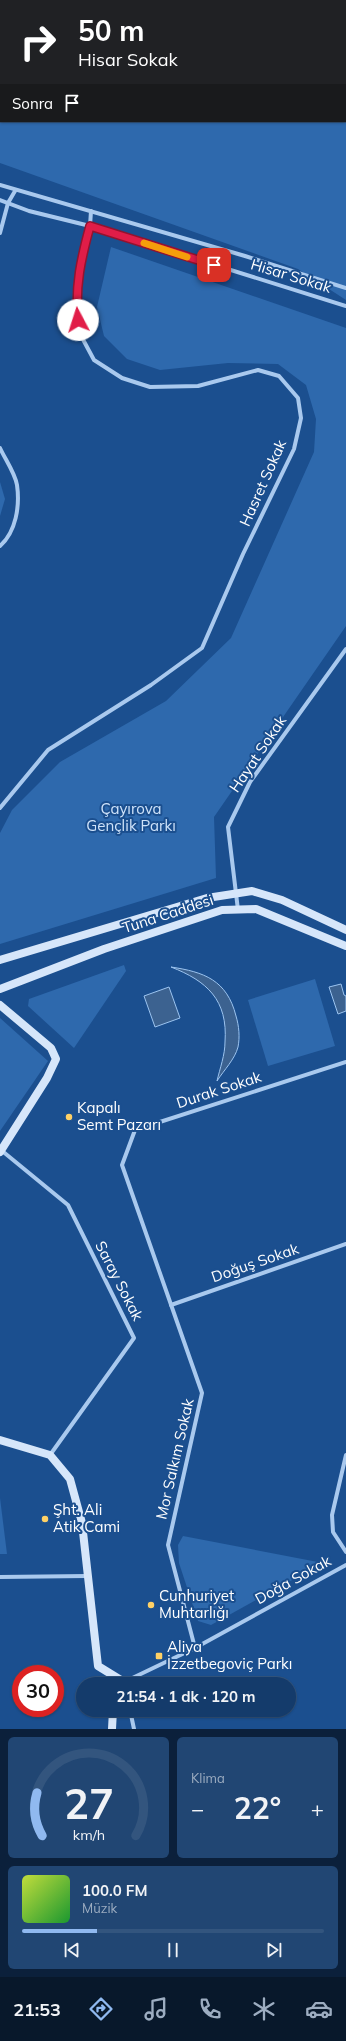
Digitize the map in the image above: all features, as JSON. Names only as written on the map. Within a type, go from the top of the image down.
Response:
[{"type":"street","name":"Hisar Sokak","points":[[0,185],[15,191],[91,211],[245,256],[346,288]]},
{"type":"street","points":[[0,232],[8,203],[15,191]]},
{"type":"street","name":"Hisar Sokak","points":[[0,200],[29,211],[90,226],[346,306]]},
{"type":"street","name":"Hasret Sokak","points":[[0,808],[48,750],[151,686],[202,648],[244,554],[294,449],[301,418],[298,398],[279,376],[258,370],[198,386],[150,387],[122,378],[94,360],[79,332],[76,295],[81,261],[90,226],[91,211]]},
{"type":"street","points":[[0,448],[17,484],[17,516],[6,541],[0,546]]},
{"type":"street","name":"Hayat Sokak","points":[[238,910],[228,828],[250,782],[346,649]]},
{"type":"street","name":"Tuna Caddesi","points":[[0,960],[207,898],[252,891],[282,900],[346,930]]},
{"type":"street","name":"Tuna Caddesi","points":[[0,989],[104,949],[222,910],[256,909],[346,946]]},
{"type":"street","points":[[0,1005],[51,1048],[56,1059],[48,1078],[1,1151]]},
{"type":"street","name":"Durak Sokak","points":[[122,1165],[135,1130],[346,1062]]},
{"type":"street","name":"Saray Sokak","points":[[1,1151],[68,1205],[134,1338],[50,1455]]},
{"type":"street","name":"Mor Salkım Sokak","points":[[122,1165],[202,1393],[168,1545],[195,1648]]},
{"type":"street","name":"Doğuş Sokak","points":[[171,1305],[346,1244]]},
{"type":"street","points":[[0,1440],[50,1455],[70,1479],[82,1523],[98,1666],[114,1677]]},
{"type":"street","points":[[346,1455],[332,1515],[333,1532],[346,1552]]},
{"type":"street","name":"Doğa Sokak","points":[[135,1677],[195,1648],[346,1565]]},
{"type":"street","points":[[0,1577],[88,1576]]},
{"type":"street","points":[[112,1729],[113,1717]]},
{"type":"street","points":[[131,1717],[134,1729]]},
{"type":"green space","points":[[0,122],[346,122],[346,300],[298,269],[0,163]]},
{"type":"green space","name":"Çayırova Gençlik Parkı","points":[[111,247],[346,328],[346,626],[214,817],[216,878],[0,944],[0,833],[12,810],[60,762],[166,701],[231,638],[314,452],[316,419],[306,385],[278,364],[228,363],[160,370],[127,359],[104,336],[97,307]]},
{"type":"green space","points":[[0,482],[5,499],[0,516]]},
{"type":"green space","points":[[124,965],[126,971],[74,1048],[28,1006],[29,999]]},
{"type":"green space","points":[[315,979],[335,1046],[268,1066],[248,1000]]},
{"type":"green space","points":[[0,1018],[48,1061],[0,1131]]},
{"type":"green space","points":[[0,1498],[7,1554],[0,1554]]},
{"type":"green space","points":[[183,1536],[323,1563],[211,1625],[198,1621],[179,1563],[178,1545]]},
{"type":"shaded area","points":[[171,967],[204,975],[220,986],[227,994],[232,1004],[238,1028],[238,1047],[232,1060],[217,1081],[225,1047],[225,1027],[219,1004],[213,994],[205,986],[195,979]]},
{"type":"shaded area","points":[[341,984],[344,995],[346,996],[346,1011],[338,1014],[329,987]]},
{"type":"shaded area","points":[[169,987],[180,1018],[155,1027],[144,996]]},
{"type":"slow traffic","points":[[144,243],[187,257]]},
{"type":"place","name":"Kapalı Semt Pazarı","points":[[69,1117]]},
{"type":"place","name":"Şht. Ali Atik Cami","points":[[45,1519]]},
{"type":"place","name":"Cunhuriyet Muhtarlığı","points":[[151,1605]]},
{"type":"place","name":"Aliya İzzetbegoviç Parkı","points":[[159,1656]]},
{"type":"route","points":[[78,320],[76,295],[81,261],[90,226],[214,265]]}]
